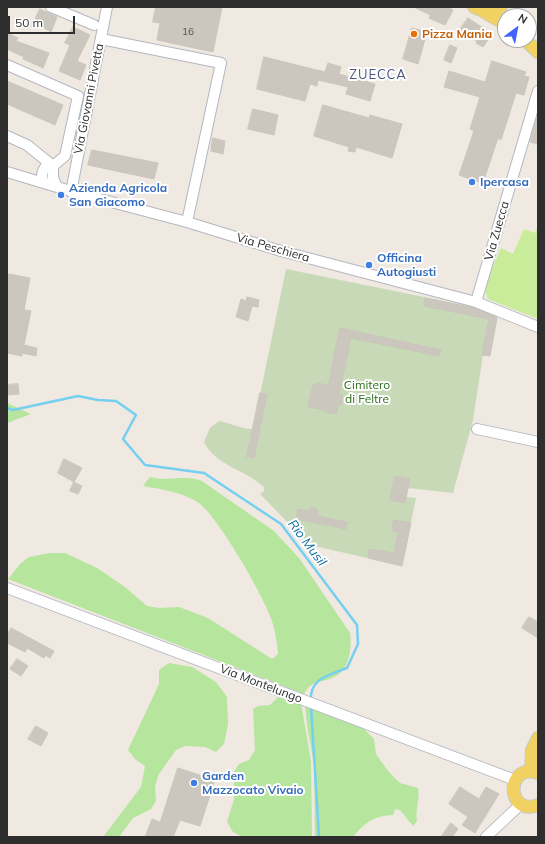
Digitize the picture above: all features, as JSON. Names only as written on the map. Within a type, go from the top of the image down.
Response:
[{"type":"main road","points":[[479,9],[490,11],[501,7]]},
{"type":"main road","points":[[479,9],[497,19]]},
{"type":"main road","points":[[538,738],[532,750],[534,772],[522,773],[515,780],[513,790],[517,800],[521,804],[531,807],[538,805]]},
{"type":"street","points":[[51,7],[94,25]]},
{"type":"street","name":"Via Giovanni Pivetta","points":[[71,192],[107,7]]},
{"type":"street","points":[[101,39],[220,63],[187,222]]},
{"type":"street","points":[[7,65],[78,96],[65,156],[42,170],[41,177],[44,183]]},
{"type":"street","name":"Via Zuecca","points":[[476,302],[538,91]]},
{"type":"street","points":[[7,136],[27,145],[50,164],[53,178],[57,187]]},
{"type":"street","name":"Via Peschiera","points":[[7,172],[71,192],[187,222],[281,251],[476,302],[538,327]]},
{"type":"street","points":[[478,428],[538,442]]},
{"type":"street","name":"Via Montelungo","points":[[7,588],[515,780]]},
{"type":"street","points":[[486,837],[521,804]]},
{"type":"green space","points":[[538,226],[538,319],[488,299],[484,287],[501,248],[513,254],[524,229],[535,233]]},
{"type":"green space","name":"Cimitero di Feltre","points":[[286,269],[498,312],[490,356],[483,355],[473,420],[453,493],[408,488],[406,497],[416,498],[402,566],[310,545],[260,494],[264,491],[264,487],[249,476],[216,457],[204,442],[210,428],[219,421],[253,429]]},
{"type":"green space","points":[[7,403],[31,414],[7,423]]},
{"type":"green space","points":[[150,477],[163,479],[189,478],[202,481],[274,531],[299,558],[350,633],[351,644],[349,656],[341,672],[336,676],[314,683],[304,694],[8,579],[20,564],[29,557],[50,553],[65,553],[97,568],[125,587],[147,606],[159,608],[179,607],[208,618],[272,659],[278,654],[276,636],[271,618],[259,591],[226,536],[215,520],[196,501],[177,493],[143,486]]},
{"type":"green space","points":[[169,663],[192,667],[216,682],[227,697],[228,724],[224,744],[216,752],[205,747],[185,746],[176,750],[159,774],[155,786],[156,801],[151,809],[133,818],[119,837],[103,837],[141,787],[145,766],[136,760],[128,750],[159,684],[159,670]]},
{"type":"green space","points":[[280,695],[301,703],[311,761],[312,837],[243,837],[233,832],[227,822],[234,799],[234,772],[239,764],[249,760],[255,750],[253,709],[258,706],[270,705]]},
{"type":"green space","points":[[305,705],[361,726],[374,739],[376,754],[388,771],[400,783],[418,788],[417,821],[413,826],[400,810],[395,809],[393,815],[375,818],[370,821],[353,837],[315,837],[314,765]]},
{"type":"building","points":[[156,7],[222,7],[213,52],[157,40],[160,23],[153,22]]},
{"type":"building","points":[[414,7],[447,7],[453,10],[445,25],[429,18],[430,15]]},
{"type":"building","points":[[40,9],[57,17],[51,32],[34,22]]},
{"type":"building","points":[[468,18],[492,34],[483,47],[476,43],[477,41],[459,31]]},
{"type":"building","points":[[73,27],[90,35],[77,61],[86,65],[80,80],[59,71],[70,45],[65,43]]},
{"type":"building","points":[[412,28],[427,32],[418,64],[403,59]]},
{"type":"building","points":[[7,33],[18,38],[16,41],[49,53],[43,68],[23,59],[24,57],[7,49]]},
{"type":"building","points":[[450,45],[457,48],[451,63],[444,60]]},
{"type":"building","points":[[264,57],[325,72],[328,63],[341,67],[339,74],[375,84],[370,101],[346,94],[348,87],[318,80],[317,86],[310,84],[305,101],[257,89]]},
{"type":"building","points":[[492,61],[526,72],[524,76],[529,77],[524,95],[516,93],[501,140],[498,138],[485,177],[484,176],[481,183],[459,175],[474,131],[470,129],[480,97],[444,87],[449,71],[485,82]]},
{"type":"building","points":[[7,81],[63,105],[55,125],[7,104]]},
{"type":"building","points":[[323,105],[369,118],[370,115],[402,124],[392,158],[356,147],[355,152],[348,151],[349,147],[314,136]]},
{"type":"building","points":[[253,109],[278,115],[274,135],[248,129]]},
{"type":"building","points":[[538,118],[538,144],[530,142]]},
{"type":"building","points":[[213,138],[225,141],[223,154],[211,151]]},
{"type":"building","points":[[92,150],[158,163],[154,179],[88,165]]},
{"type":"building","points":[[9,274],[30,278],[24,310],[31,311],[24,345],[37,348],[36,356],[22,353],[22,356],[7,353],[7,284]]},
{"type":"building","points":[[247,297],[259,300],[258,307],[252,306],[248,321],[236,317],[241,299],[246,301]]},
{"type":"building","points":[[425,298],[474,308],[497,318],[490,356],[482,355],[489,319],[424,306]]},
{"type":"building","points":[[340,328],[441,350],[439,356],[351,338],[339,395],[343,395],[341,406],[338,405],[336,414],[325,412],[325,410],[308,407],[313,385],[317,383],[328,385]]},
{"type":"building","points":[[18,384],[19,394],[7,395],[7,385]]},
{"type":"building","points":[[260,393],[267,394],[254,458],[247,457]]},
{"type":"building","points":[[64,459],[82,468],[74,482],[58,473]]},
{"type":"building","points":[[395,476],[410,479],[405,503],[390,500]]},
{"type":"building","points":[[74,482],[82,486],[78,494],[70,491]]},
{"type":"building","points":[[312,507],[317,509],[318,516],[347,522],[346,529],[296,519],[298,509],[307,511]]},
{"type":"building","points":[[394,520],[411,523],[402,566],[368,558],[369,549],[394,553],[398,532],[392,530]]},
{"type":"building","points":[[529,617],[538,622],[538,638],[522,628]]},
{"type":"building","points":[[11,628],[54,651],[50,658],[45,655],[44,658],[27,648],[25,652],[7,643],[7,636]]},
{"type":"building","points":[[17,659],[28,666],[21,676],[10,669]]},
{"type":"building","points":[[36,726],[48,733],[41,746],[28,739]]},
{"type":"building","points":[[178,768],[215,780],[200,826],[180,820],[173,837],[145,837],[152,819],[160,822]]},
{"type":"building","points":[[460,787],[479,799],[486,787],[499,794],[475,833],[462,825],[468,817],[449,804]]},
{"type":"building","points":[[451,823],[458,829],[452,837],[441,837]]},
{"type":"waterway","name":"Rio Musil","points":[[7,408],[13,410],[78,396],[98,400],[116,401],[136,415],[123,439],[145,465],[204,473],[281,524],[357,625],[358,644],[347,668],[328,675],[317,682],[311,693],[311,701]]},
{"type":"waterway","name":"Rio Musil","points":[[311,706],[319,837]]},
{"type":"place","name":"Pizza Mania","points":[[414,34]]},
{"type":"place","name":"Ipercasa","points":[[472,182]]},
{"type":"place","name":"Azienda Agricola San Giacomo","points":[[61,195]]},
{"type":"place","name":"Officina Autogiusti","points":[[369,265]]},
{"type":"place","name":"Garden Mazzocato Vivaio","points":[[194,783]]},
{"type":"district","name":"ZUECCA","points":[[378,75]]}]
